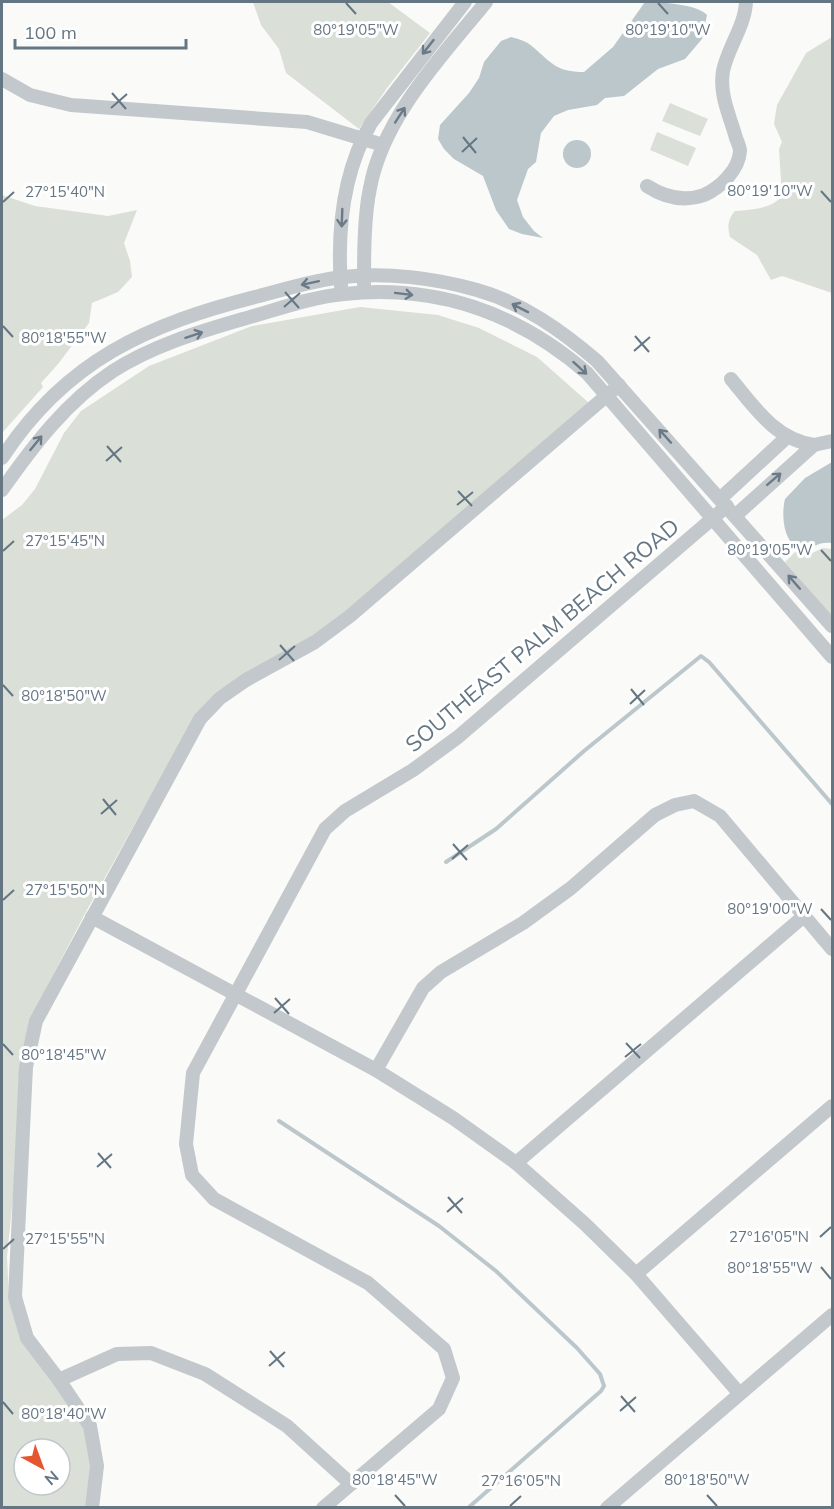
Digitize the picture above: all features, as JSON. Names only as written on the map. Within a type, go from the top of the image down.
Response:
[{"type":"street","points":[[342,294],[342,210],[349,175],[362,138],[371,123],[465,2]]},
{"type":"street","points":[[364,293],[370,188],[383,145],[424,79],[486,2]]},
{"type":"street","points":[[647,186],[660,194],[693,198],[712,191],[726,182],[740,151],[723,98],[723,71],[746,13],[746,2]]},
{"type":"street","points":[[2,79],[30,94],[71,105],[307,122],[383,145]]},
{"type":"street","points":[[2,458],[38,410],[65,385],[101,357],[134,338],[164,325],[226,304],[341,277],[364,275],[420,278],[478,290],[508,302],[544,320],[576,343],[620,385],[832,626]]},
{"type":"street","points":[[2,490],[26,456],[68,407],[112,372],[144,353],[232,322],[342,294],[400,292],[470,304],[535,334],[562,352],[587,374],[832,657]]},
{"type":"street","points":[[731,380],[764,418],[787,437],[814,445]]},
{"type":"street","points":[[92,1508],[97,1466],[90,1426],[27,1338],[15,1297],[26,1067],[36,1021],[200,719],[220,698],[246,680],[315,642],[350,616],[620,385]]},
{"type":"street","points":[[728,506],[787,437]]},
{"type":"street","points":[[728,506],[763,489],[814,445],[832,441]]},
{"type":"street","name":"SOUTHEAST PALM BEACH ROAD","points":[[323,1508],[440,1409],[453,1378],[444,1349],[368,1283],[214,1199],[192,1175],[186,1144],[193,1073],[325,829],[345,811],[413,770],[458,737],[728,506]]},
{"type":"street","points":[[376,1070],[423,988],[441,972],[523,923],[571,888],[655,815],[675,805],[694,801],[720,816],[832,949]]},
{"type":"street","points":[[516,1163],[804,916]]},
{"type":"street","points":[[92,917],[376,1070],[453,1118],[516,1163],[585,1224],[636,1274],[740,1393]]},
{"type":"street","points":[[636,1274],[832,1106]]},
{"type":"street","points":[[607,1508],[832,1315]]},
{"type":"street","points":[[59,1380],[117,1354],[151,1353],[205,1374],[287,1426],[351,1484]]},
{"type":"shaded area","points":[[253,2],[388,2],[430,33],[387,88],[359,129],[286,73],[279,49],[261,25]]},
{"type":"shaded area","points":[[645,2],[678,4],[702,11],[707,15],[702,39],[685,59],[658,69],[624,96],[605,98],[597,105],[568,110],[554,116],[541,133],[536,162],[528,169],[517,200],[523,217],[543,238],[509,229],[496,210],[483,176],[454,159],[444,149],[438,139],[440,125],[469,93],[479,78],[484,62],[501,41],[511,37],[522,41],[531,45],[550,62],[561,68],[584,72],[613,47]]},
{"type":"shaded area","points":[[832,37],[832,293],[782,276],[771,280],[757,255],[730,237],[728,226],[735,211],[767,206],[782,196],[779,149],[782,142],[774,124],[777,105],[806,53]]},
{"type":"shaded area","points":[[670,103],[708,119],[700,136],[662,121]]},
{"type":"shaded area","points":[[657,132],[696,148],[688,166],[650,150]]},
{"type":"shaded area","points":[[577,140],[587,144],[591,154],[587,164],[577,168],[567,164],[563,154],[567,144]]},
{"type":"shaded area","points":[[2,195],[35,206],[108,216],[137,210],[124,243],[132,277],[118,292],[92,303],[89,323],[41,383],[43,387],[2,433]]},
{"type":"shaded area","points":[[360,307],[438,315],[479,328],[537,357],[589,403],[346,611],[312,636],[216,692],[196,714],[88,908],[31,1017],[7,1257],[9,1299],[54,1383],[84,1428],[91,1465],[86,1507],[2,1508],[2,520],[22,505],[35,489],[64,433],[81,411],[149,366],[252,326]]},
{"type":"shaded area","points":[[832,462],[832,543],[823,543],[808,548],[797,547],[785,529],[783,513],[785,499],[805,478]]},
{"type":"shaded area","points":[[823,548],[832,549],[832,617],[785,562],[795,552],[808,555]]},
{"type":"waterway","points":[[446,862],[496,829],[584,751],[701,656],[709,662],[832,804]]},
{"type":"waterway","points":[[279,1121],[439,1226],[496,1271],[577,1348],[600,1374],[604,1386],[601,1391],[468,1508]]}]
